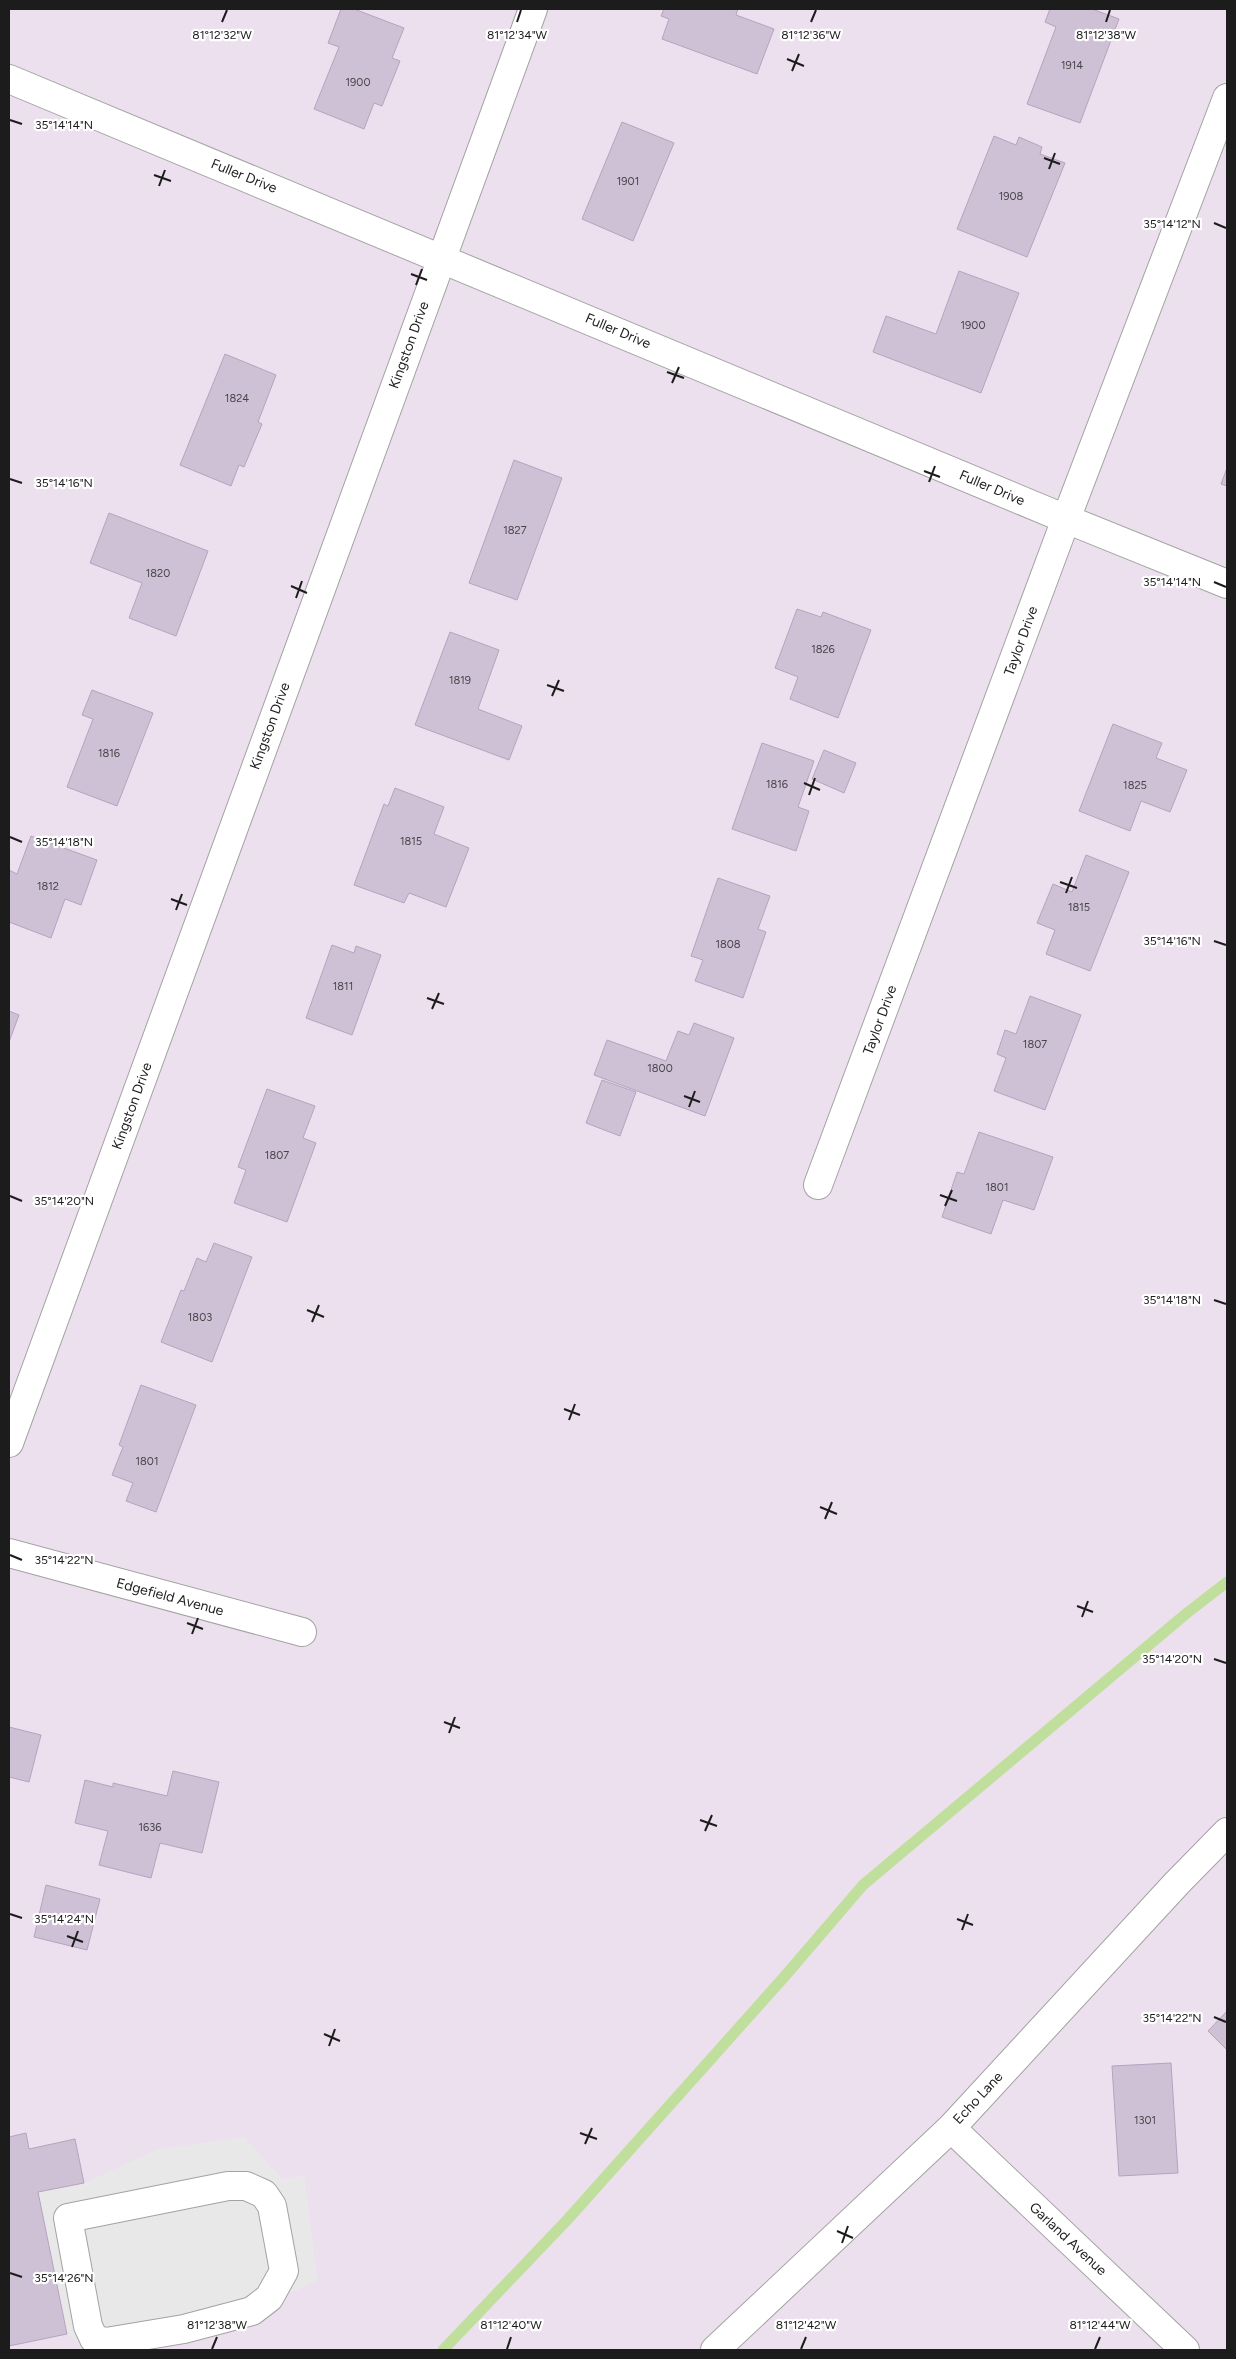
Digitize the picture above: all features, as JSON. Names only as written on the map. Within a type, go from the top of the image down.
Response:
[{"type":"street","name":"Kingston Drive","points":[[9,1443],[533,9]]},
{"type":"street","name":"Fuller Drive","points":[[9,79],[441,257],[1066,519],[1227,584]]},
{"type":"street","name":"Taylor Drive","points":[[818,1185],[1066,519],[1227,98]]},
{"type":"street","name":"Edgefield Avenue","points":[[9,1553],[302,1632]]},
{"type":"street","name":"Echo Lane","points":[[715,2350],[951,2128],[1177,1883],[1227,1832]]},
{"type":"street","name":"Garland Avenue","points":[[951,2128],[1185,2350]]},
{"type":"street","points":[[228,2186],[246,2186],[264,2194],[272,2206],[284,2271],[269,2298],[252,2311],[184,2329],[106,2342],[94,2339],[88,2326],[68,2218],[228,2186]]},
{"type":"shaded area","points":[[244,2137],[282,2179],[304,2176],[317,2280],[221,2327],[154,2350],[88,2350],[67,2334],[38,2192],[84,2183],[159,2149]]},
{"type":"building","points":[[341,9],[354,9],[404,28],[392,58],[400,61],[382,106],[374,103],[364,129],[314,109],[339,47],[328,43]]},
{"type":"building","points":[[664,9],[738,9],[736,15],[774,29],[757,74],[662,39],[669,19],[661,16]]},
{"type":"building","points":[[1050,9],[1092,9],[1119,19],[1080,123],[1027,104],[1056,27],[1045,22]]},
{"type":"building","points":[[622,122],[674,143],[633,241],[582,219]]},
{"type":"building","points":[[994,136],[1016,145],[1019,137],[1042,147],[1040,154],[1065,163],[1027,257],[957,229]]},
{"type":"building","points":[[959,271],[1019,293],[981,393],[873,352],[886,316],[936,334]]},
{"type":"building","points":[[225,354],[276,375],[258,422],[262,424],[244,467],[239,465],[231,486],[180,465]]},
{"type":"building","points":[[514,460],[562,478],[517,600],[469,583]]},
{"type":"building","points":[[1227,468],[1227,486],[1221,484]]},
{"type":"building","points":[[109,513],[208,551],[176,636],[129,618],[142,583],[90,563]]},
{"type":"building","points":[[797,609],[821,617],[823,612],[871,630],[838,718],[790,699],[798,677],[775,668]]},
{"type":"building","points":[[450,632],[499,650],[478,709],[522,726],[509,760],[415,725]]},
{"type":"building","points":[[92,690],[153,713],[117,806],[67,787],[93,719],[82,715]]},
{"type":"building","points":[[1113,724],[1162,743],[1156,758],[1187,770],[1170,812],[1141,801],[1130,831],[1079,811]]},
{"type":"building","points":[[762,743],[814,761],[798,807],[809,811],[796,851],[732,829]]},
{"type":"building","points":[[824,750],[856,763],[844,793],[812,779]]},
{"type":"building","points":[[395,788],[444,807],[434,834],[469,848],[446,907],[409,893],[404,903],[354,885],[384,804],[388,806]]},
{"type":"building","points":[[31,836],[97,860],[81,905],[65,899],[51,938],[9,922],[9,870],[17,874]]},
{"type":"building","points":[[1086,855],[1129,872],[1090,971],[1046,954],[1055,930],[1037,923],[1053,884],[1072,892]]},
{"type":"building","points":[[718,878],[770,896],[758,929],[766,932],[743,998],[695,981],[703,960],[691,956]]},
{"type":"building","points":[[332,945],[354,953],[356,946],[381,955],[352,1035],[306,1018]]},
{"type":"building","points":[[1030,996],[1081,1015],[1045,1110],[994,1091],[1006,1058],[997,1054],[1005,1030],[1016,1034]]},
{"type":"building","points":[[9,1011],[19,1015],[9,1042]]},
{"type":"building","points":[[694,1023],[734,1038],[705,1116],[594,1075],[607,1040],[666,1061],[678,1031],[689,1035]]},
{"type":"building","points":[[602,1080],[636,1092],[620,1136],[586,1123]]},
{"type":"building","points":[[267,1089],[315,1106],[303,1138],[316,1143],[287,1222],[234,1203],[246,1170],[238,1167]]},
{"type":"building","points":[[979,1132],[1053,1157],[1034,1210],[1003,1200],[991,1234],[942,1217],[957,1172],[964,1174]]},
{"type":"building","points":[[214,1243],[252,1257],[212,1362],[161,1342],[181,1290],[184,1291],[197,1258],[206,1262]]},
{"type":"building","points":[[141,1385],[196,1405],[156,1512],[126,1501],[133,1483],[112,1475],[123,1447],[119,1445]]},
{"type":"building","points":[[9,1727],[41,1735],[29,1782],[9,1777]]},
{"type":"building","points":[[173,1771],[219,1782],[202,1853],[160,1843],[151,1878],[99,1865],[108,1831],[75,1823],[85,1780],[113,1787],[113,1783],[167,1796]]},
{"type":"building","points":[[46,1885],[100,1899],[87,1950],[34,1937]]},
{"type":"building","points":[[1227,2011],[1227,2050],[1208,2031]]},
{"type":"building","points":[[1171,2063],[1178,2173],[1119,2176],[1112,2066]]},
{"type":"building","points":[[26,2133],[29,2149],[75,2139],[84,2183],[38,2192],[67,2334],[9,2346],[9,2137]]},
{"type":"waterway","points":[[443,2350],[568,2219],[785,1976],[863,1885],[1187,1613],[1227,1582]]}]
